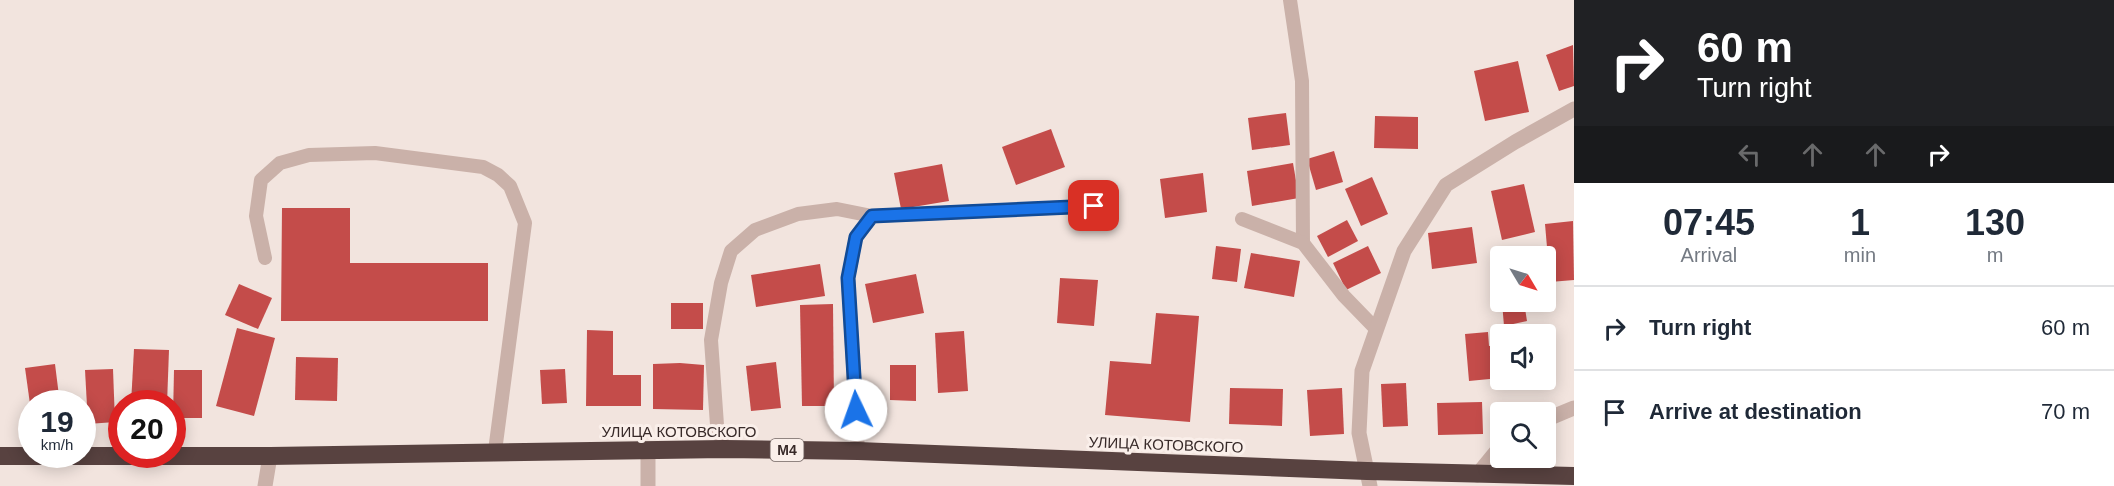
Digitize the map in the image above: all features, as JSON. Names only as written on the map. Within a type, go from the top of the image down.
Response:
[{"type":"highway","name":"УЛИЦА КОТОВСКОГО","points":[[0,456],[270,456],[724,449],[858,451],[1368,478],[1477,475],[1574,476]]},
{"type":"street","points":[[1368,478],[1359,433],[1362,371],[1404,251],[1446,185],[1574,109]]},
{"type":"street","points":[[1556,415],[1574,408]]},
{"type":"street","points":[[648,451],[648,486]]},
{"type":"street","points":[[265,486],[270,456]]},
{"type":"street","points":[[1477,475],[1490,459]]},
{"type":"lane","points":[[1290,0],[1302,81],[1303,243]]},
{"type":"lane","points":[[265,258],[256,216],[261,180],[280,163],[309,155],[375,153],[483,167],[498,175],[510,186],[525,223],[495,451]]},
{"type":"lane","points":[[724,449],[717,425],[711,340],[721,283],[732,251],[755,230],[798,214],[837,209],[872,216],[1094,206]]},
{"type":"lane","points":[[858,451],[848,278],[856,237],[872,216]]},
{"type":"lane","points":[[1242,219],[1303,243],[1344,296],[1376,330]]},
{"type":"building","points":[[1573,45],[1574,86],[1559,91],[1546,55]]},
{"type":"building","points":[[1518,61],[1529,112],[1485,121],[1474,71]]},
{"type":"building","points":[[1286,113],[1290,145],[1252,150],[1248,118]]},
{"type":"building","points":[[1375,116],[1418,117],[1418,149],[1374,148]]},
{"type":"building","points":[[1051,129],[1065,167],[1016,185],[1002,147]]},
{"type":"building","points":[[1334,151],[1343,182],[1316,190],[1307,159]]},
{"type":"building","points":[[1293,163],[1299,198],[1252,206],[1247,171]]},
{"type":"building","points":[[942,164],[949,201],[901,209],[894,173]]},
{"type":"building","points":[[1203,173],[1207,212],[1165,218],[1160,179]]},
{"type":"building","points":[[1372,177],[1388,214],[1361,226],[1345,189]]},
{"type":"building","points":[[1524,184],[1535,232],[1502,240],[1491,191]]},
{"type":"building","points":[[282,208],[350,208],[350,263],[488,263],[488,321],[281,321]]},
{"type":"building","points":[[1347,220],[1358,241],[1328,257],[1317,236]]},
{"type":"building","points":[[1573,221],[1574,280],[1556,282],[1556,246],[1547,246],[1545,224]]},
{"type":"building","points":[[1472,227],[1477,263],[1432,269],[1428,233]]},
{"type":"building","points":[[1216,246],[1241,249],[1237,282],[1212,279]]},
{"type":"building","points":[[1368,246],[1381,273],[1346,290],[1333,263]]},
{"type":"building","points":[[1251,253],[1300,261],[1294,297],[1244,288]]},
{"type":"building","points":[[820,264],[825,296],[756,307],[751,275]]},
{"type":"building","points":[[916,274],[924,313],[873,323],[865,284]]},
{"type":"building","points":[[1060,278],[1098,280],[1094,326],[1057,323]]},
{"type":"building","points":[[239,284],[272,298],[258,329],[225,315]]},
{"type":"building","points":[[671,303],[703,303],[703,329],[671,329]]},
{"type":"building","points":[[833,304],[834,406],[802,406],[800,305]]},
{"type":"building","points":[[1503,312],[1526,312],[1527,321],[1504,324]]},
{"type":"building","points":[[1156,313],[1199,316],[1190,422],[1105,415],[1110,361],[1151,364]]},
{"type":"building","points":[[237,328],[275,338],[254,416],[216,406]]},
{"type":"building","points":[[587,330],[613,331],[613,375],[641,375],[641,406],[586,406]]},
{"type":"building","points":[[964,331],[968,391],[938,393],[935,333]]},
{"type":"building","points":[[1488,332],[1490,379],[1469,381],[1465,334]]},
{"type":"building","points":[[134,349],[169,350],[168,390],[132,390]]},
{"type":"building","points":[[296,357],[338,358],[337,401],[295,400]]},
{"type":"building","points":[[776,362],[781,408],[751,411],[746,366]]},
{"type":"building","points":[[55,364],[58,390],[28,390],[25,368]]},
{"type":"building","points":[[653,364],[704,365],[703,410],[653,409]]},
{"type":"building","points":[[890,365],[916,365],[916,401],[890,400]]},
{"type":"building","points":[[113,369],[114,390],[108,390],[108,423],[96,423],[96,390],[86,390],[85,370]]},
{"type":"building","points":[[565,369],[567,403],[542,404],[540,370]]},
{"type":"building","points":[[174,370],[202,370],[202,418],[186,418],[186,390],[174,390]]},
{"type":"building","points":[[1406,383],[1408,426],[1383,427],[1381,384]]},
{"type":"building","points":[[1230,388],[1283,389],[1282,426],[1229,424]]},
{"type":"building","points":[[1342,388],[1344,434],[1310,436],[1307,390]]},
{"type":"building","points":[[1482,402],[1483,434],[1438,435],[1437,403]]},
{"type":"route","points":[[856,410],[848,278],[856,237],[872,216],[1094,206]]}]
